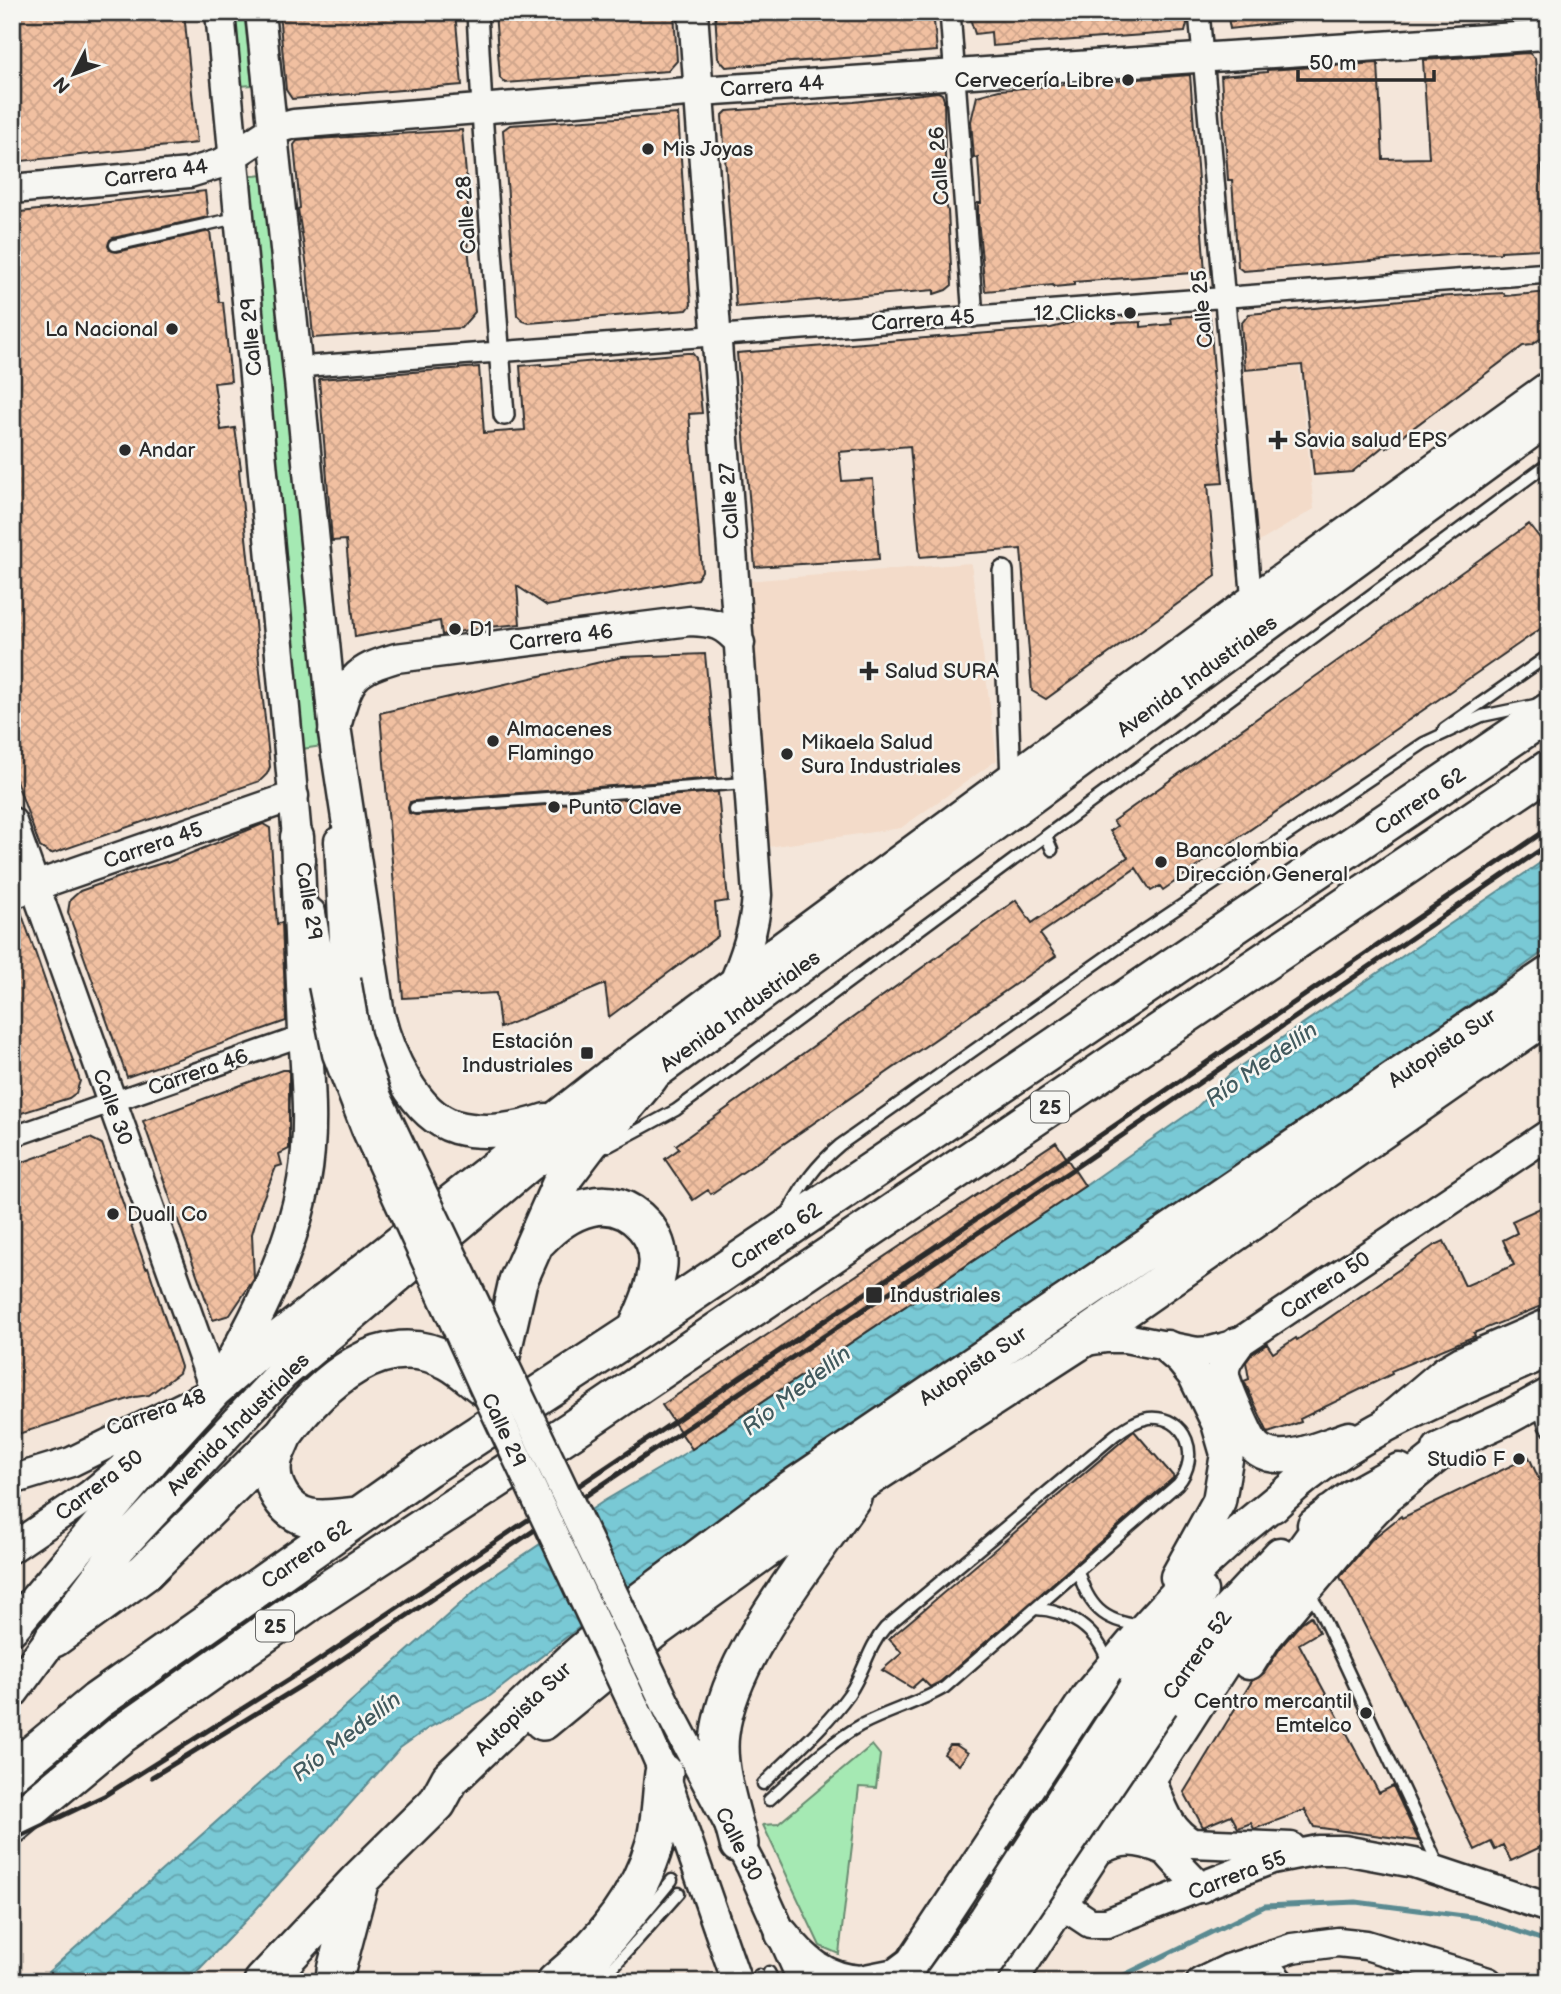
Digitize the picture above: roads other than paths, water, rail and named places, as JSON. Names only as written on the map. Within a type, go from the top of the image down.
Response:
[{"type":"highway","name":"Carrera 62","points":[[12,1772],[97,1701],[427,1468],[636,1331],[1549,712]]},
{"type":"highway","points":[[1277,953],[1488,755]]},
{"type":"highway","name":"Carrera 62","points":[[12,1825],[119,1736],[308,1603],[572,1430],[1549,769]]},
{"type":"highway","name":"Autopista Sur","points":[[263,1982],[360,1879],[437,1803],[450,1779],[575,1659],[655,1591],[789,1491],[1549,976]]},
{"type":"highway","points":[[1475,1025],[1549,988]]},
{"type":"highway","name":"Autopista Sur","points":[[437,1803],[461,1792],[652,1631],[835,1499],[1076,1343],[1549,1013]]},
{"type":"highway","points":[[54,1638],[145,1572],[283,1435],[293,1421],[339,1376],[358,1362],[378,1354],[401,1350],[426,1352],[450,1362],[496,1363],[524,1265],[535,1243],[590,1142],[615,1118],[649,1077]]},
{"type":"highway","points":[[535,1243],[558,1221],[582,1209],[600,1205],[617,1206],[636,1216],[653,1238],[658,1264],[648,1306],[636,1331]]},
{"type":"highway","points":[[283,1435],[273,1459],[272,1476],[278,1494],[290,1508],[307,1518],[359,1516]]},
{"type":"highway","points":[[739,1844],[720,1759],[719,1734],[738,1673],[759,1635],[863,1481]]},
{"type":"highway","points":[[556,1982],[576,1966],[620,1917],[635,1890],[655,1842],[664,1773]]},
{"type":"highway","points":[[335,1982],[360,1879]]},
{"type":"main road","name":"Avenida Industriales","points":[[13,1627],[162,1449],[215,1391],[276,1339],[560,1114],[1251,602],[1549,388]]},
{"type":"main road","name":"Avenida Industriales","points":[[12,1692],[120,1547],[282,1374],[528,1166],[1549,418]]},
{"type":"main road","points":[[335,733],[378,1015],[389,1052],[400,1073],[419,1100],[435,1115],[455,1126],[508,1130],[560,1114]]},
{"type":"main road","points":[[215,1391],[249,1330],[285,1249],[296,1219],[304,1181],[310,1122],[297,837]]},
{"type":"main road","points":[[1237,1344],[1228,1356],[1223,1374],[1246,1433],[1257,1449],[1268,1455],[1294,1454],[1377,1430]]},
{"type":"main road","points":[[1147,1626],[1219,1501],[1227,1454],[1218,1423],[1195,1376],[1167,1347]]},
{"type":"main road","name":"Carrera 52","points":[[940,1982],[986,1918],[1135,1688],[1212,1576],[1258,1522],[1286,1493],[1377,1430],[1549,1350]]},
{"type":"main road","name":"Carrera 52","points":[[975,1982],[1183,1722],[1205,1640],[1243,1591],[1296,1539],[1330,1512],[1379,1480],[1458,1439],[1505,1419],[1546,1407]]},
{"type":"main road","points":[[1010,1982],[1095,1852],[1147,1795],[1183,1722],[1266,1636],[1387,1496],[1458,1439]]},
{"type":"main road","points":[[782,1934],[804,1960],[821,1972],[840,1980],[871,1982],[910,1973],[1066,1727],[1110,1669],[1203,1565],[1286,1493]]},
{"type":"street","name":"Calle 29","points":[[220,12],[297,837],[335,982],[377,1097],[496,1363],[643,1725]]},
{"type":"street","name":"Calle 29","points":[[260,12],[335,733],[335,982]]},
{"type":"street","name":"Calle 28","points":[[477,12],[504,415]]},
{"type":"street","name":"Calle 27","points":[[693,12],[757,895],[756,918],[743,963],[732,987]]},
{"type":"street","name":"Calle 26","points":[[950,12],[973,317]]},
{"type":"street","name":"Calle 25","points":[[1199,12],[1251,602]]},
{"type":"street","points":[[1529,12],[1547,38]]},
{"type":"street","name":"Carrera 44","points":[[12,189],[189,173],[222,163],[272,130],[294,124],[700,91],[1547,38]]},
{"type":"street","name":"Carrera 45","points":[[298,367],[1549,273]]},
{"type":"street","points":[[1003,570],[1011,780]]},
{"type":"street","name":"Carrera 46","points":[[335,733],[344,697],[358,674],[371,665],[396,658],[690,621],[714,623],[727,628],[740,643]]},
{"type":"street","name":"Carrera 45","points":[[24,890],[294,796]]},
{"type":"street","name":"Calle 30","points":[[12,822],[24,890],[112,1102],[215,1391]]},
{"type":"street","name":"Carrera 46","points":[[12,1137],[305,1035]]},
{"type":"street","name":"Carrera 50","points":[[1076,1343],[1125,1338],[1167,1347],[1211,1351],[1237,1344],[1549,1134]]},
{"type":"street","name":"Carrera 52","points":[[1377,1430],[1444,1371],[1549,1323]]},
{"type":"street","name":"Calle 29","points":[[496,1363],[668,1709]]},
{"type":"street","name":"Carrera 50","points":[[12,1548],[91,1494],[215,1391]]},
{"type":"street","name":"Carrera 48","points":[[12,1461],[215,1391]]},
{"type":"street","name":"Carrera 48","points":[[12,1480],[71,1462],[215,1391]]},
{"type":"street","points":[[13,1627],[54,1638]]},
{"type":"street","name":"Calle 30","points":[[668,1709],[739,1844],[803,1982]]},
{"type":"street","name":"Calle 30","points":[[643,1725],[760,1978]]},
{"type":"street","points":[[1147,1795],[1181,1837],[1192,1843],[1318,1850]]},
{"type":"street","points":[[1147,1795],[1150,1831],[1164,1850],[1201,1888]]},
{"type":"street","points":[[1095,1852],[1119,1841],[1148,1844],[1164,1850]]},
{"type":"street","name":"Carrera 55","points":[[985,1853],[1090,1923],[1107,1923],[1272,1859],[1318,1850],[1344,1850],[1387,1857],[1549,1908]]},
{"type":"street","points":[[1201,1982],[1228,1969],[1301,1947],[1350,1942],[1488,1982]]},
{"type":"street","points":[[1264,1957],[1285,1982]]},
{"type":"lane","points":[[115,245],[240,217]]},
{"type":"lane","points":[[599,1152],[676,1110],[1549,463]]},
{"type":"lane","points":[[774,1238],[804,1181],[839,1145],[1125,944],[1424,743],[1549,655]]},
{"type":"lane","points":[[1424,743],[1482,716],[1549,702]]},
{"type":"lane","points":[[415,808],[749,783]]},
{"type":"lane","points":[[1046,836],[1052,850]]},
{"type":"lane","points":[[763,1784],[840,1706],[859,1678],[877,1636],[885,1628],[1129,1425],[1152,1418],[1165,1420],[1184,1436],[1190,1448],[1191,1461],[1187,1474],[1178,1484],[944,1688],[923,1700],[859,1726],[769,1800]]},
{"type":"lane","points":[[1078,1571],[1094,1606],[1104,1614],[1115,1621],[1147,1626]]},
{"type":"lane","points":[[1308,1585],[1306,1589],[1319,1609],[1442,1873]]},
{"type":"lane","points":[[1035,1609],[1048,1609],[1072,1617],[1104,1651],[1110,1669]]},
{"type":"lane","points":[[588,1982],[672,1880]]},
{"type":"lane","points":[[600,1982],[679,1893]]},
{"type":"water","name":"Río Medellín","points":[[1549,857],[1549,948],[1405,1051],[716,1522],[490,1696],[428,1728],[400,1748],[250,1916],[187,1982],[37,1982],[488,1579],[604,1501],[692,1449],[1085,1186],[1195,1109],[1233,1071]]},
{"type":"waterway","points":[[1110,1982],[1265,1906],[1356,1902],[1479,1918],[1549,1942]]},
{"type":"railway","points":[[12,1840],[104,1796],[310,1666],[1073,1154],[1549,828]]},
{"type":"railway","points":[[152,1777],[317,1676],[1079,1165],[1549,844]]},
{"type":"place","name":"Cervecería Libre","points":[[1128,80]]},
{"type":"place","name":"Mis Joyas","points":[[648,149]]},
{"type":"place","name":"12 Clicks","points":[[1130,313]]},
{"type":"place","name":"La Nacional","points":[[172,329]]},
{"type":"place","name":"Savia salud EPS","points":[[1278,440]]},
{"type":"place","name":"Andar","points":[[125,450]]},
{"type":"place","name":"D1","points":[[455,629]]},
{"type":"place","name":"Salud SURA","points":[[869,671]]},
{"type":"place","name":"Almacenes Flamingo","points":[[493,741]]},
{"type":"place","name":"Mikaela Salud Sura Industriales","points":[[787,754]]},
{"type":"place","name":"Punto Clave","points":[[554,807]]},
{"type":"place","name":"Bancolombia Dirección General","points":[[1161,862]]},
{"type":"place","name":"Estación Industriales","points":[[587,1053]]},
{"type":"place","name":"Duall Co","points":[[113,1214]]},
{"type":"place","name":"Industriales","points":[[874,1295]]},
{"type":"place","name":"Studio F","points":[[1519,1459]]},
{"type":"place","name":"Centro mercantil Emtelco","points":[[1366,1713]]}]
